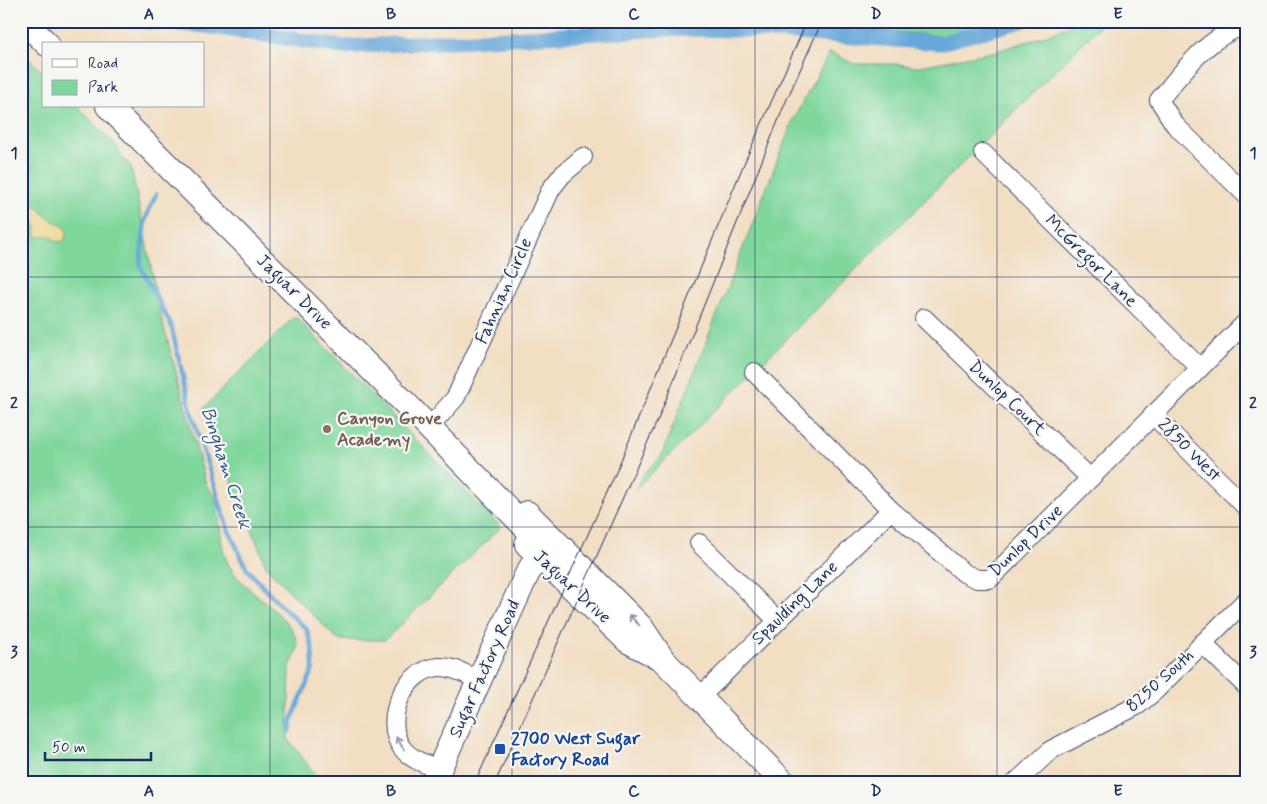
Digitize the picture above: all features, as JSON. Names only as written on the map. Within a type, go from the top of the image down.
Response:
[{"type":"main road","points":[[24,21],[45,42]]},
{"type":"main road","name":"Jaguar Drive","points":[[110,108],[478,479],[501,486],[641,627],[663,660],[784,783]]},
{"type":"main road","points":[[478,479],[531,533],[538,556]]},
{"type":"main road","name":"Jaguar Drive","points":[[538,556],[628,641],[663,660]]},
{"type":"main road","name":"Sugar Factory Road","points":[[436,776],[528,574],[538,556]]},
{"type":"street","points":[[1246,26],[1233,28],[1215,40],[1159,100],[1175,124],[1246,195]]},
{"type":"street","name":"McGregor Lane","points":[[983,153],[1200,368]]},
{"type":"street","name":"Fahnian Circle","points":[[429,428],[456,396],[551,189],[562,175],[584,157]]},
{"type":"street","name":"Dunlop Court","points":[[924,318],[1090,478]]},
{"type":"street","name":"Dunlop Drive","points":[[754,372],[891,510],[964,573],[977,579],[990,579],[1246,322]]},
{"type":"street","name":"2850 West","points":[[1153,415],[1246,507]]},
{"type":"street","name":"Spaulding Lane","points":[[700,697],[891,510]]},
{"type":"street","points":[[699,543],[778,621]]},
{"type":"street","name":"8250 South","points":[[1015,783],[1051,750],[1138,705],[1246,600]]},
{"type":"street","points":[[1202,643],[1246,686]]},
{"type":"street","points":[[436,776],[412,757],[397,740],[394,732],[394,721],[400,699],[418,674],[430,668],[449,668],[479,680]]},
{"type":"green space","points":[[832,21],[995,21],[944,36],[830,27]]},
{"type":"green space","points":[[1081,21],[1105,21],[636,489],[643,474],[661,457],[793,120],[830,52],[854,64],[898,64],[915,67],[993,52],[1039,38]]},
{"type":"green space","points":[[21,51],[42,72],[42,108],[79,108],[118,147],[121,156],[131,167],[160,312],[206,484],[216,501],[225,557],[241,581],[281,616],[295,635],[297,647],[290,665],[288,739],[322,783],[21,783]]},
{"type":"green space","points":[[295,316],[501,527],[385,640],[338,640],[267,568],[203,409]]},
{"type":"sand","points":[[30,206],[36,206],[47,217],[66,228],[67,234],[63,242],[56,241],[50,236],[36,237],[36,224],[27,216],[27,210]]},
{"type":"waterway","points":[[135,21],[206,26],[343,47],[670,29],[753,30],[940,43],[1022,21]]},
{"type":"waterway","name":"Bingham Creek","points":[[156,194],[145,220],[140,265],[171,325],[191,411],[228,529],[247,569],[281,606],[306,628],[312,646],[313,669],[292,719],[290,731]]},
{"type":"tram line","points":[[475,783],[614,477],[743,166],[807,21]]},
{"type":"tram line","points":[[495,783],[659,417],[784,106],[822,21]]},
{"type":"place","name":"Canyon Grove Academy","points":[[327,429]]},
{"type":"place","name":"2700 West Sugar Factory Road","points":[[500,749]]}]
